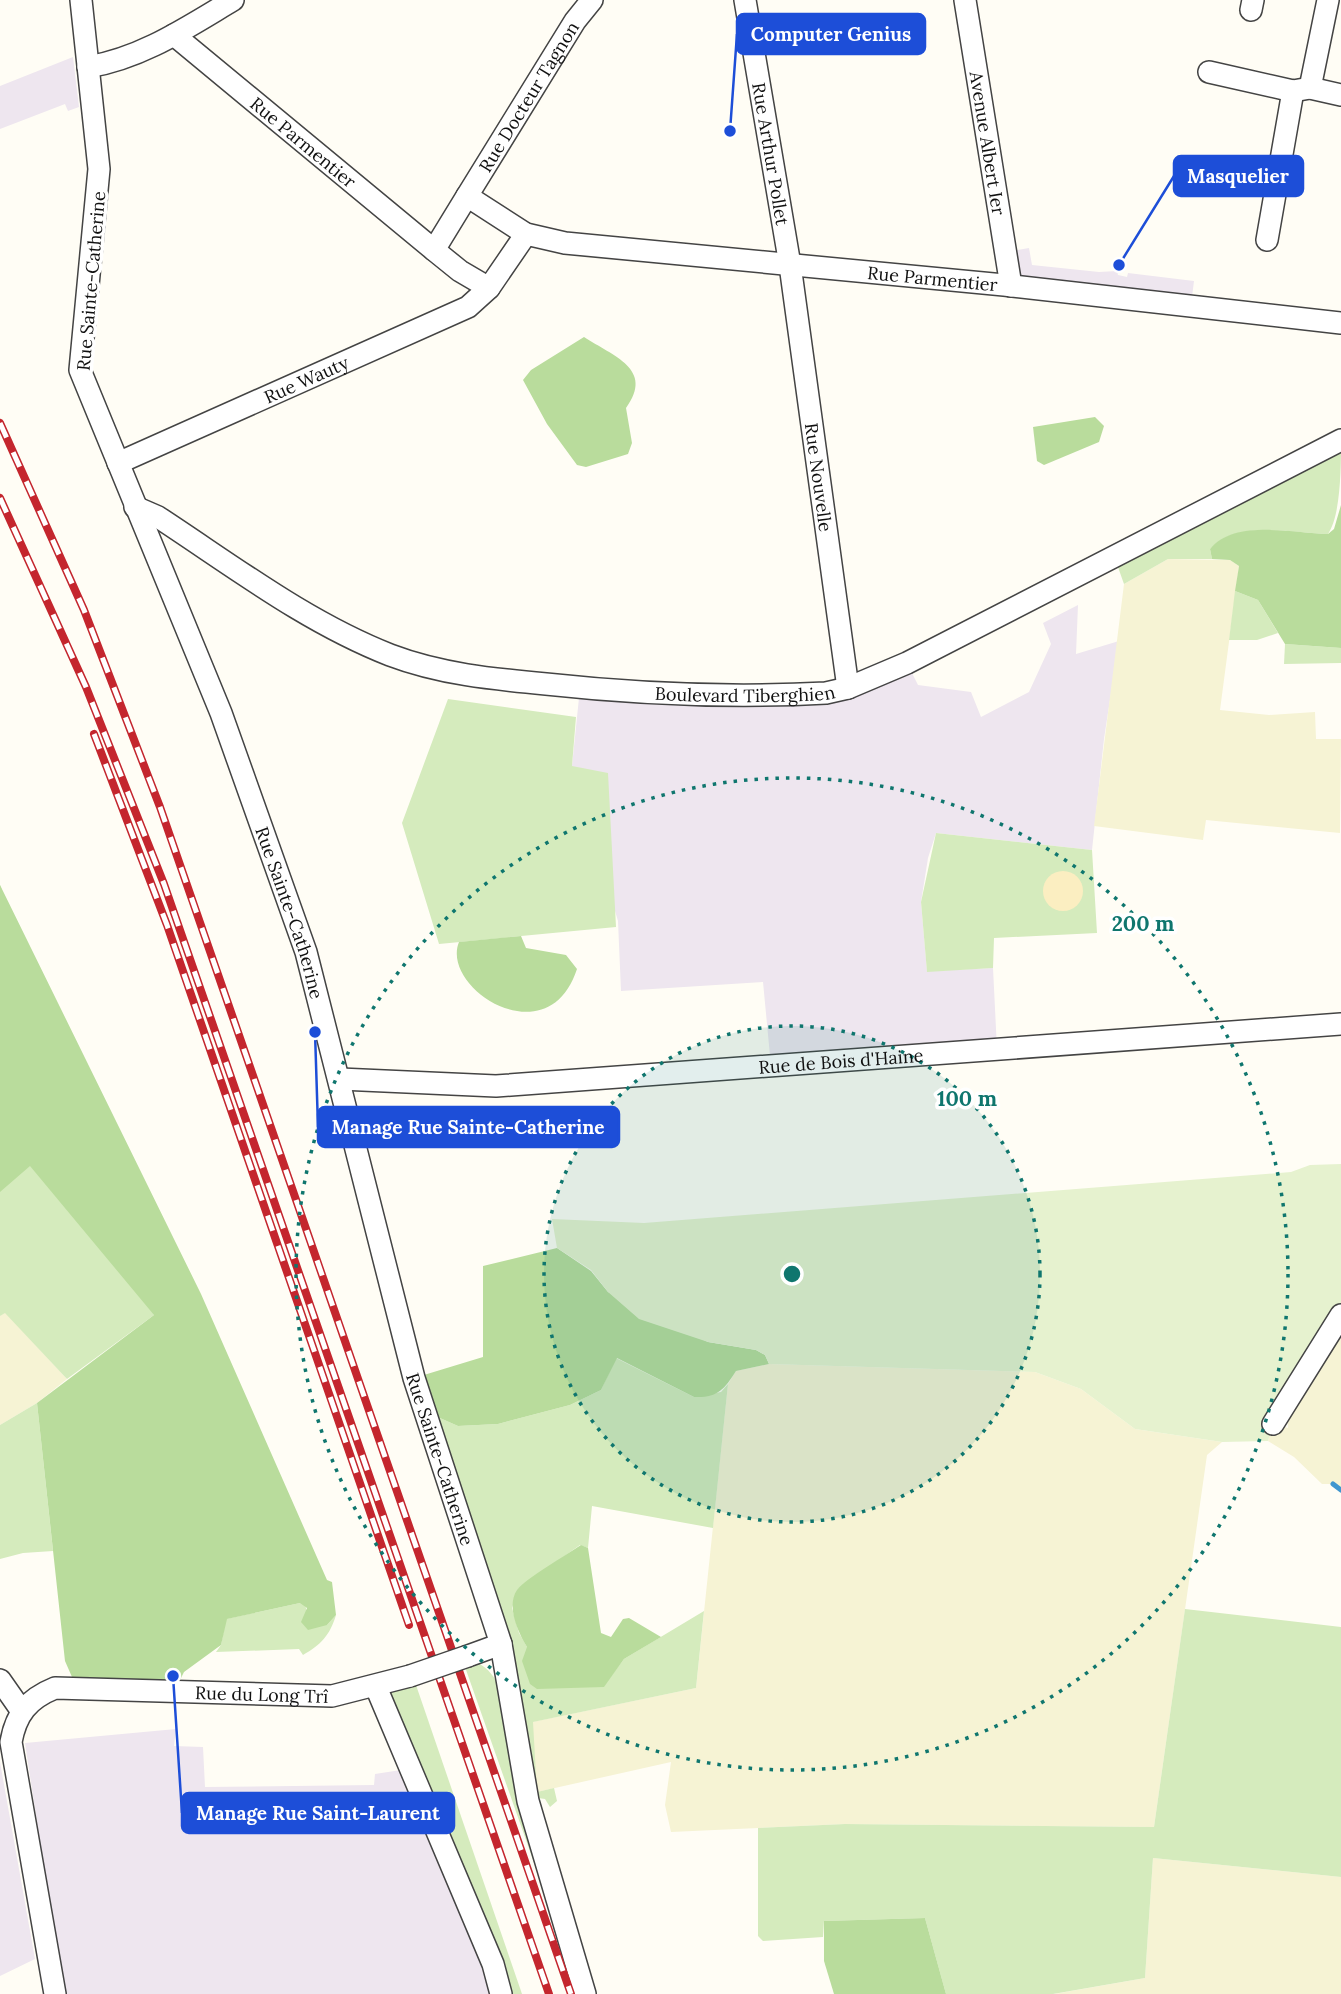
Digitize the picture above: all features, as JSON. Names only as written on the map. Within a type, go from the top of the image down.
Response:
[{"type":"street","name":"Rue Sainte-Catherine","points":[[81,0],[99,177],[80,370],[221,713],[282,877],[306,952],[414,1378],[501,1644],[528,1801],[585,1994]]},
{"type":"street","points":[[88,67],[117,62],[174,35],[233,0]]},
{"type":"street","name":"Rue Docteur Tagnon","points":[[467,196],[575,20],[592,0]]},
{"type":"street","name":"Rue Arthur Pollet","points":[[745,0],[790,265]]},
{"type":"street","name":"Avenue Albert Ier","points":[[965,0],[1011,286]]},
{"type":"street","points":[[1267,240],[1302,90],[1328,0]]},
{"type":"street","name":"Rue Parmentier","points":[[174,35],[433,250],[489,288]]},
{"type":"street","points":[[1208,74],[1341,95]]},
{"type":"street","points":[[433,250],[467,196]]},
{"type":"street","name":"Rue Parmentier","points":[[467,196],[526,234],[565,243],[1011,286],[1341,323]]},
{"type":"street","points":[[489,288],[526,234]]},
{"type":"street","name":"Rue Nouvelle","points":[[790,265],[848,688]]},
{"type":"street","name":"Rue Wauty","points":[[118,463],[468,307],[489,288]]},
{"type":"street","name":"Boulevard Tiberghien","points":[[135,507],[158,517],[316,621],[388,654],[442,671],[590,689],[806,694],[848,688],[907,663],[1341,440]]},
{"type":"street","name":"Rue de Bois d'Haine","points":[[340,1079],[496,1086],[1341,1024]]},
{"type":"street","points":[[1273,1424],[1341,1315]]},
{"type":"street","name":"Rue du Long Trî","points":[[22,1710],[38,1695],[55,1688],[332,1696],[376,1687],[501,1644]]},
{"type":"street","points":[[0,1680],[22,1710],[13,1724],[8,1769],[55,1994]]},
{"type":"street","points":[[376,1687],[493,1964],[501,1994]]},
{"type":"shaded area","points":[[73,57],[79,107],[68,111],[65,104],[0,129],[0,86]]},
{"type":"shaded area","points":[[1029,248],[1032,265],[1099,272],[1117,271],[1118,275],[1127,277],[1128,273],[1194,281],[1191,305],[1011,286],[1005,252]]},
{"type":"shaded area","points":[[1168,559],[1230,560],[1239,566],[1220,710],[1269,715],[1315,712],[1316,739],[1341,739],[1340,833],[1206,820],[1203,840],[1094,826],[1124,584]]},
{"type":"shaded area","points":[[1078,605],[1076,654],[1119,641],[1104,739],[1092,850],[936,833],[928,858],[921,902],[927,971],[993,968],[997,1049],[771,1066],[763,982],[621,991],[618,921],[572,766],[580,688],[799,694],[907,663],[918,685],[971,692],[981,717],[1029,692],[1051,644],[1043,623]]},
{"type":"shaded area","points":[[5,1312],[67,1379],[37,1403],[0,1425],[0,1316]]},
{"type":"shaded area","points":[[1341,1316],[1341,1490],[1333,1484],[1322,1484],[1294,1457],[1268,1441],[1270,1434],[1282,1426],[1288,1428],[1286,1404]]},
{"type":"shaded area","points":[[769,1364],[1035,1372],[1081,1389],[1135,1429],[1222,1442],[1207,1455],[1154,1827],[845,1824],[671,1832],[665,1805],[671,1762],[537,1792],[532,1722],[696,1688],[728,1384],[736,1371]]},
{"type":"shaded area","points":[[176,1729],[174,1746],[203,1747],[205,1787],[374,1785],[375,1774],[401,1770],[494,1994],[63,1994],[25,1743]]},
{"type":"shaded area","points":[[0,1762],[35,1959],[0,1976]]},
{"type":"shaded area","points":[[1153,1858],[1341,1877],[1341,1994],[1054,1994],[1145,1978]]},
{"type":"green space","points":[[584,337],[627,365],[636,383],[634,395],[626,408],[632,443],[628,454],[586,467],[577,465],[547,424],[523,380],[531,370]]},
{"type":"green space","points":[[1095,417],[1104,426],[1099,442],[1044,465],[1037,461],[1033,427]]},
{"type":"green space","points":[[1341,440],[1338,503],[1328,534],[1265,530],[1234,534],[1210,549],[1212,559],[1168,559],[1124,584],[1114,556]]},
{"type":"green space","points":[[1341,505],[1341,648],[1285,644],[1258,600],[1235,591],[1239,566],[1230,560],[1212,559],[1210,549],[1234,534],[1249,531],[1282,530],[1328,534],[1334,529]]},
{"type":"green space","points":[[1235,591],[1258,600],[1278,633],[1257,640],[1229,640]]},
{"type":"green space","points":[[1285,644],[1341,648],[1341,663],[1284,664]]},
{"type":"green space","points":[[448,699],[576,717],[572,766],[608,773],[616,927],[439,944],[402,823]]},
{"type":"green space","points":[[936,833],[1092,850],[1097,933],[994,938],[993,968],[927,972],[921,902]]},
{"type":"green space","points":[[0,885],[154,1315],[67,1379],[5,1313],[0,1316]]},
{"type":"green space","points":[[0,885],[201,1294],[327,1580],[332,1582],[336,1615],[327,1625],[308,1630],[301,1622],[307,1608],[300,1603],[227,1619],[221,1645],[184,1672],[175,1690],[85,1687],[72,1677],[65,1661],[37,1403],[154,1315],[30,1166],[0,1192]]},
{"type":"green space","points":[[521,936],[526,948],[566,955],[577,969],[563,995],[544,1009],[522,1012],[500,1006],[480,994],[465,978],[457,960],[459,942]]},
{"type":"green space","points":[[1341,1164],[1341,1315],[1273,1424],[1268,1441],[1222,1442],[1135,1429],[1081,1389],[1035,1372],[769,1364],[765,1355],[756,1350],[708,1342],[639,1319],[608,1292],[591,1270],[557,1248],[552,1219],[644,1223],[1291,1172],[1310,1165]]},
{"type":"green space","points":[[557,1248],[591,1271],[608,1292],[708,1342],[756,1350],[765,1355],[769,1364],[736,1371],[719,1392],[694,1397],[617,1358],[601,1390],[570,1405],[498,1424],[458,1426],[424,1411],[414,1378],[483,1357],[483,1266]]},
{"type":"green space","points":[[616,1358],[694,1397],[721,1392],[728,1384],[713,1528],[592,1506],[588,1548],[580,1545],[518,1589],[512,1608],[519,1633],[527,1647],[603,1687],[624,1659],[704,1611],[696,1688],[533,1722],[537,1792],[554,1788],[557,1801],[550,1807],[545,1799],[538,1798],[564,1948],[465,1667],[472,1661],[480,1664],[493,1676],[514,1718],[424,1411],[458,1426],[498,1424],[570,1405],[601,1390]]},
{"type":"green space","points":[[37,1403],[53,1551],[23,1553],[0,1559],[0,1425]]},
{"type":"green space","points":[[581,1545],[588,1548],[601,1633],[611,1637],[623,1619],[629,1618],[661,1637],[624,1659],[604,1687],[537,1689],[530,1684],[522,1661],[527,1647],[514,1619],[514,1596],[529,1580]]},
{"type":"green space","points":[[305,1603],[307,1614],[327,1625],[336,1615],[324,1639],[303,1655],[299,1649],[216,1652],[221,1645],[226,1619]]},
{"type":"green space","points":[[1185,1609],[1341,1627],[1341,1877],[1153,1858],[1145,1978],[1053,1994],[946,1994],[925,1918],[824,1921],[823,1937],[763,1941],[758,1936],[758,1828],[845,1824],[1154,1827]]},
{"type":"green space","points":[[416,1685],[522,1994],[501,1994],[376,1687]]},
{"type":"green space","points":[[925,1918],[946,1994],[834,1994],[824,1961],[824,1921]]},
{"type":"sand","points":[[1063,871],[1077,877],[1083,891],[1077,905],[1063,911],[1049,905],[1043,891],[1049,877]]},
{"type":"waterway","points":[[1333,1484],[1341,1490]]},
{"type":"railway","points":[[0,423],[84,610],[160,807],[571,1994]]},
{"type":"railway","points":[[0,498],[86,687],[164,884],[549,1994]]},
{"type":"railway","points":[[94,734],[167,925],[409,1625]]},
{"type":"place","name":"Computer Genius","points":[[730,131]]},
{"type":"place","name":"Masquelier","points":[[1119,265]]},
{"type":"place","name":"Manage Rue Sainte-Catherine","points":[[315,1032]]},
{"type":"place","name":"Manage Rue Saint-Laurent","points":[[173,1676]]}]
